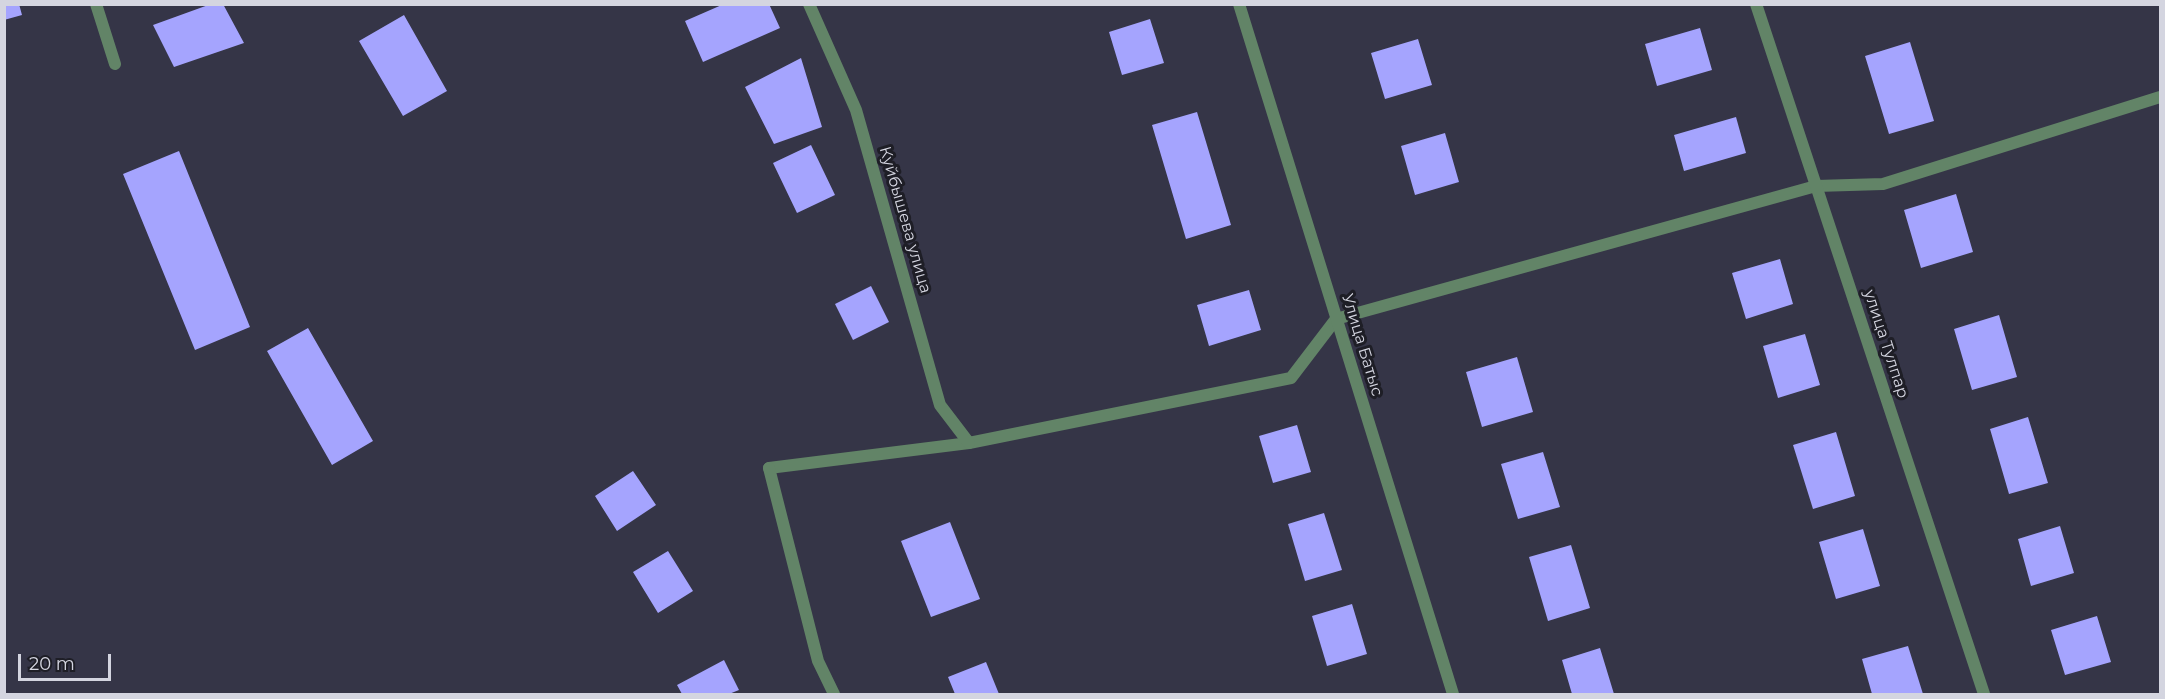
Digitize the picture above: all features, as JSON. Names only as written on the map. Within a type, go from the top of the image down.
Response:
[{"type":"street","points":[[96,4],[115,64]]},
{"type":"street","name":"Куйбышева улица","points":[[810,4],[856,110],[940,405],[969,443]]},
{"type":"street","name":"Улица Батыс","points":[[1239,4],[1453,694]]},
{"type":"street","name":"улица Тулпар","points":[[1756,4],[1984,694]]},
{"type":"street","points":[[834,694],[818,661],[769,468],[969,443],[1291,378],[1336,319],[1816,186],[1883,184],[2160,97]]},
{"type":"building","points":[[4,4],[19,4],[22,15],[4,20]]},
{"type":"building","points":[[211,4],[223,4],[244,43],[174,67],[153,25]]},
{"type":"building","points":[[724,4],[769,4],[780,28],[703,62],[685,21]]},
{"type":"building","points":[[404,15],[447,91],[403,116],[359,41]]},
{"type":"building","points":[[1150,19],[1164,63],[1122,75],[1109,32]]},
{"type":"building","points":[[1700,28],[1712,70],[1657,86],[1645,44]]},
{"type":"building","points":[[1418,39],[1432,85],[1385,99],[1371,53]]},
{"type":"building","points":[[1910,42],[1934,121],[1889,134],[1865,56]]},
{"type":"building","points":[[801,58],[822,127],[774,144],[745,87]]},
{"type":"building","points":[[1197,112],[1231,225],[1186,239],[1152,125]]},
{"type":"building","points":[[1736,117],[1746,153],[1684,171],[1674,135]]},
{"type":"building","points":[[1445,133],[1459,182],[1415,195],[1401,146]]},
{"type":"building","points":[[811,145],[835,195],[797,213],[773,163]]},
{"type":"building","points":[[179,151],[250,327],[195,350],[123,174]]},
{"type":"building","points":[[1956,194],[1973,252],[1921,268],[1904,210]]},
{"type":"building","points":[[1780,259],[1793,304],[1746,319],[1732,273]]},
{"type":"building","points":[[871,286],[889,322],[853,340],[835,304]]},
{"type":"building","points":[[1249,290],[1261,330],[1209,346],[1197,305]]},
{"type":"building","points":[[1999,315],[2017,377],[1972,390],[1954,329]]},
{"type":"building","points":[[308,328],[373,441],[332,465],[267,351]]},
{"type":"building","points":[[1805,334],[1820,385],[1778,398],[1763,346]]},
{"type":"building","points":[[1517,357],[1533,412],[1482,427],[1466,372]]},
{"type":"building","points":[[2028,417],[2048,483],[2009,494],[1990,429]]},
{"type":"building","points":[[1297,425],[1311,472],[1273,483],[1259,436]]},
{"type":"building","points":[[1836,432],[1855,496],[1813,509],[1793,445]]},
{"type":"building","points":[[1543,452],[1560,507],[1518,519],[1501,464]]},
{"type":"building","points":[[633,471],[656,505],[617,531],[595,496]]},
{"type":"building","points":[[1324,513],[1342,570],[1305,581],[1288,524]]},
{"type":"building","points":[[950,522],[980,599],[931,617],[901,541]]},
{"type":"building","points":[[2060,526],[2074,573],[2031,586],[2018,539]]},
{"type":"building","points":[[1863,529],[1880,586],[1836,599],[1819,542]]},
{"type":"building","points":[[1571,545],[1590,608],[1548,621],[1529,557]]},
{"type":"building","points":[[668,551],[693,591],[658,613],[633,572]]},
{"type":"building","points":[[1352,604],[1367,654],[1327,666],[1312,616]]},
{"type":"building","points":[[2097,616],[2111,662],[2065,675],[2051,630]]},
{"type":"building","points":[[1908,646],[1923,694],[1872,694],[1862,659]]},
{"type":"building","points":[[1600,648],[1614,694],[1572,694],[1562,660]]},
{"type":"building","points":[[724,660],[739,690],[729,694],[682,694],[677,685]]},
{"type":"building","points":[[986,662],[999,694],[955,694],[948,677]]}]
